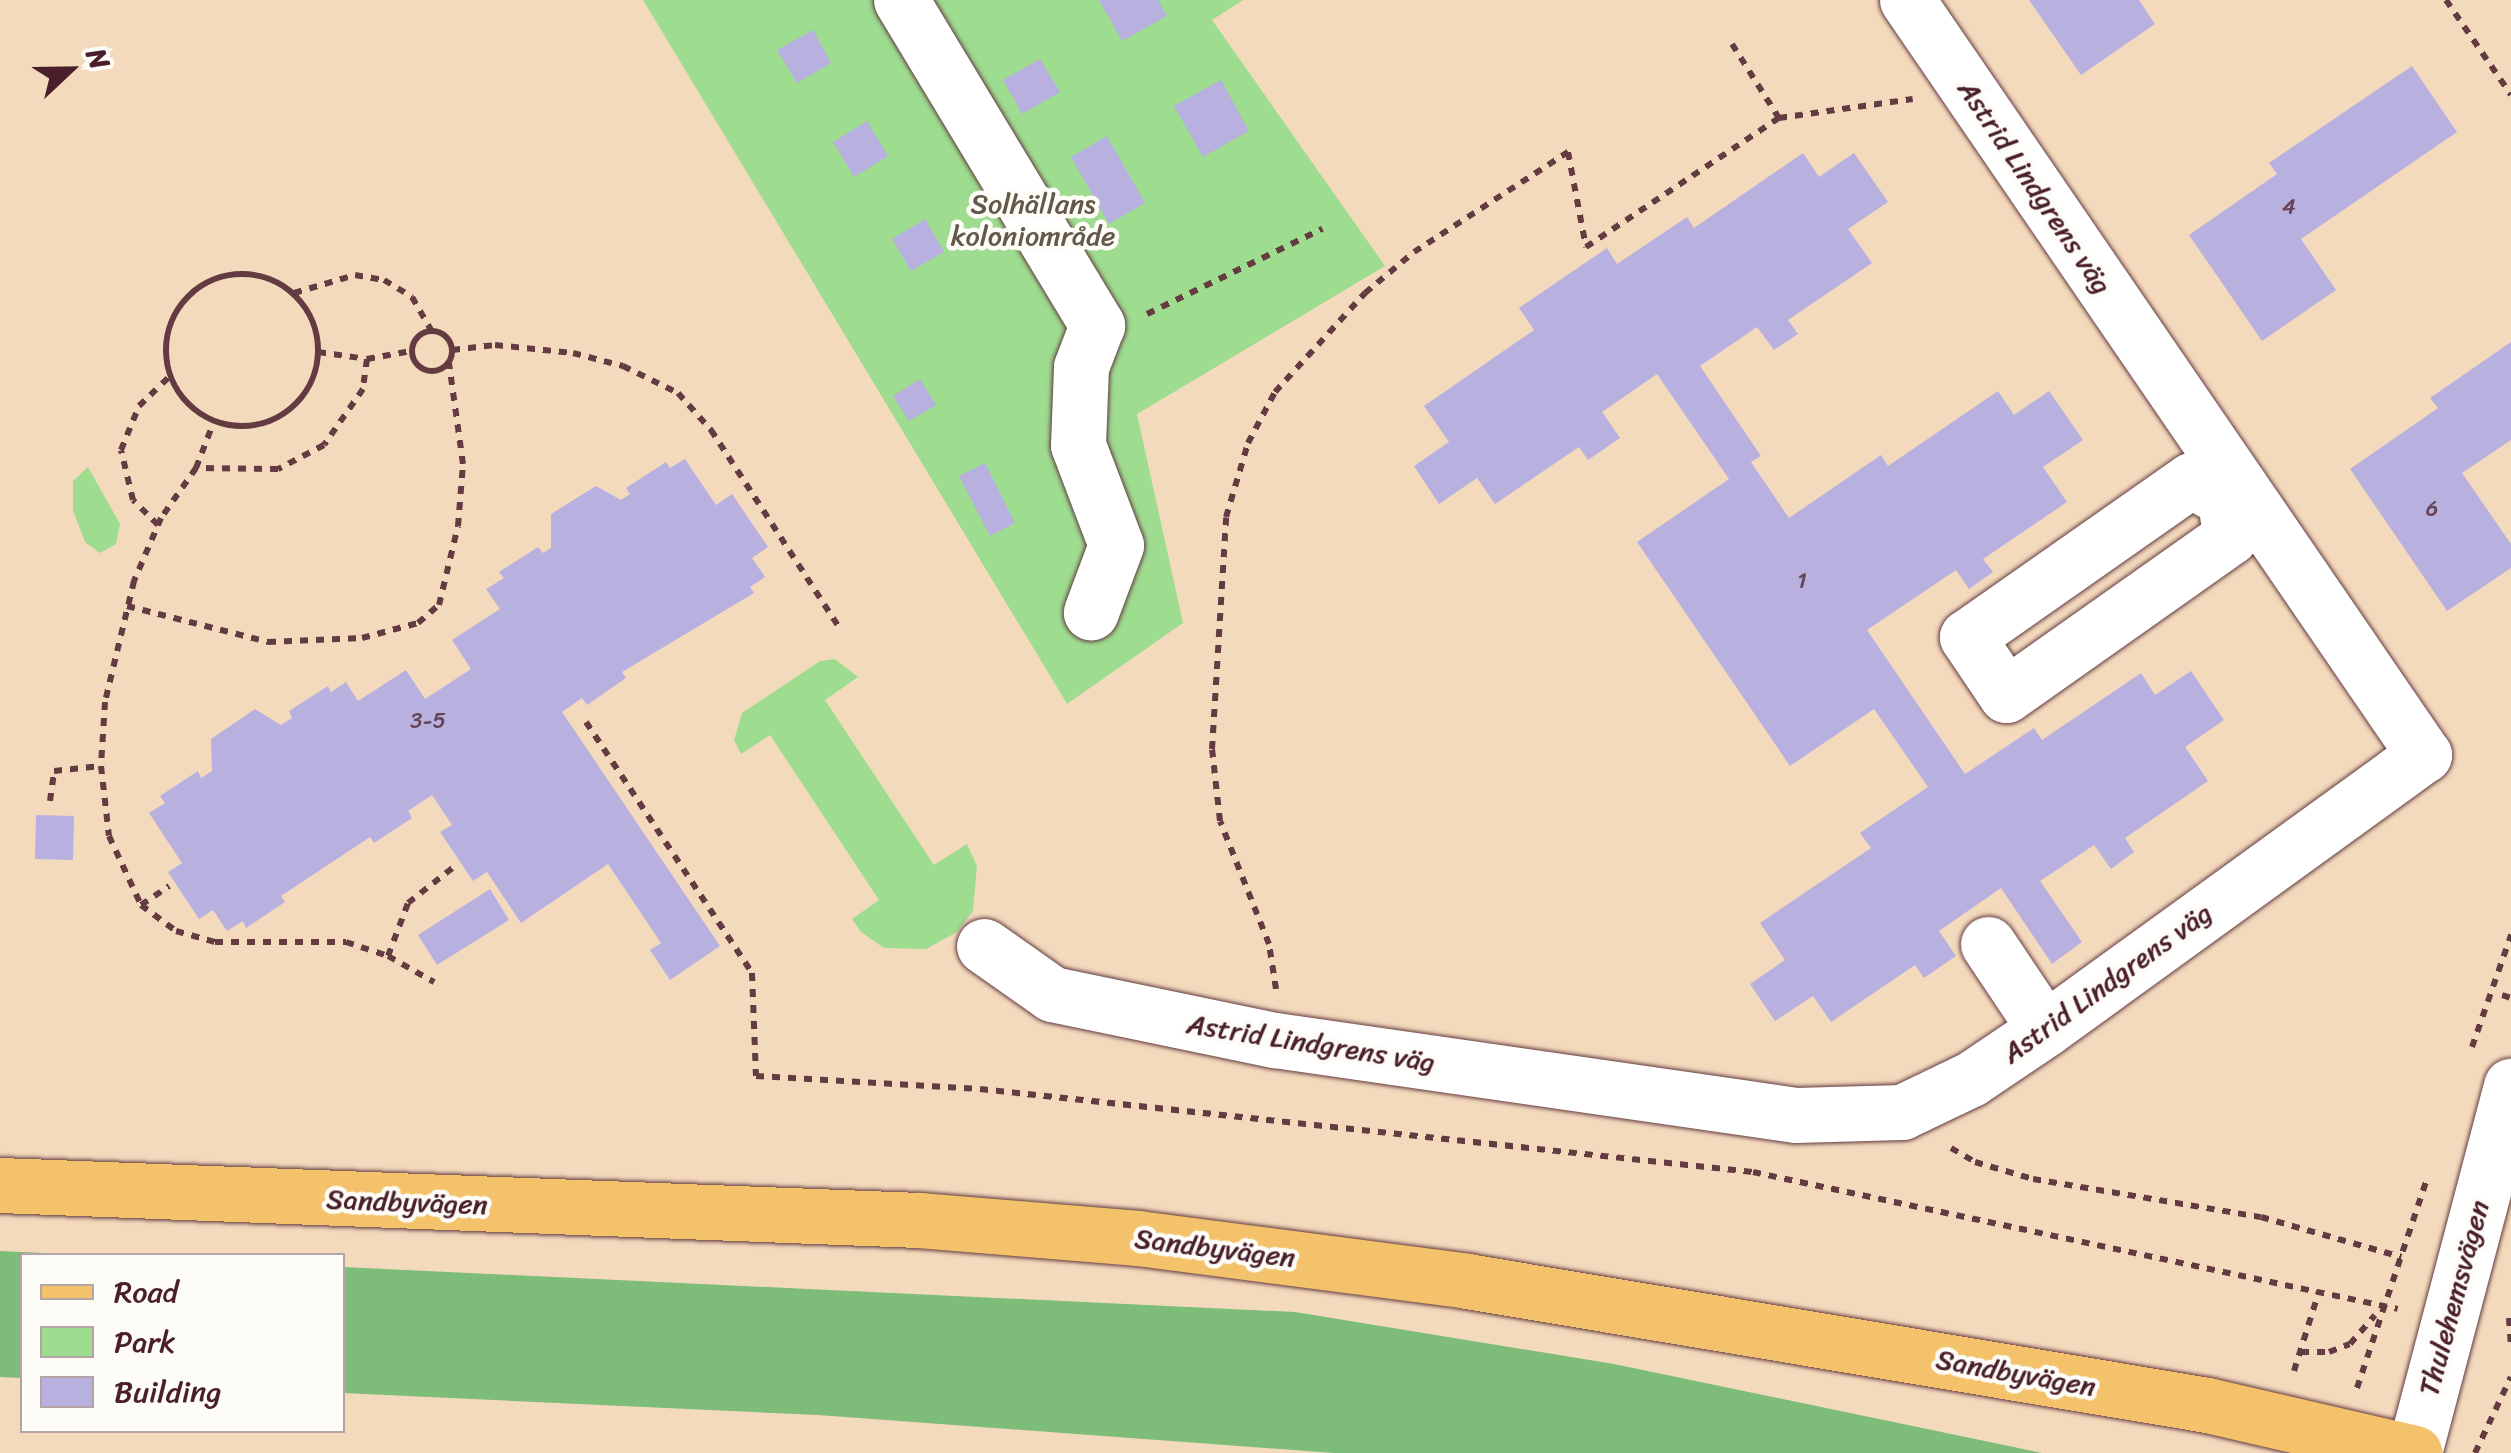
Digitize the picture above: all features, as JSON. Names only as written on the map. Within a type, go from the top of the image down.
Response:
[{"type":"main road","name":"Sandbyvägen","points":[[0,1185],[918,1220],[1138,1238],[1467,1281],[2344,1434],[2414,1453]]},
{"type":"street","points":[[901,0],[1097,325],[1077,390],[1078,445],[1116,544],[1092,612]]},
{"type":"street","name":"Astrid Lindgrens väg","points":[[984,946],[1052,994],[1275,1040],[1796,1115],[1902,1112],[1970,1080],[2045,1029],[2424,755],[2233,494],[1906,0]]},
{"type":"street","points":[[2191,480],[2233,494],[2230,537],[2006,695],[1967,637],[2191,480]]},
{"type":"street","points":[[1988,944],[2045,1029]]},
{"type":"street","name":"Thulehemsvägen","points":[[2414,1453],[2511,1086]]},
{"type":"path","points":[[2446,0],[2511,95]]},
{"type":"path","points":[[1732,44],[1779,118]]},
{"type":"path","points":[[1275,1040],[1274,961],[1220,821],[1212,749],[1226,517],[1248,443],[1275,392],[1352,306],[1414,252],[1568,152],[1586,247],[1779,118],[1930,96]]},
{"type":"path","points":[[1097,325],[1190,298],[1322,229]]},
{"type":"path","points":[[254,274],[294,293],[316,331],[318,352],[306,392],[275,419],[234,426],[214,421],[180,395],[165,354],[171,321],[209,280],[254,274]]},
{"type":"path","points":[[127,606],[268,642],[362,638],[418,623],[439,605],[458,526],[463,464],[449,363],[452,350],[443,334],[432,330],[412,296],[384,280],[355,274],[294,293]]},
{"type":"path","points":[[411,351],[415,339],[432,330]]},
{"type":"path","points":[[452,350],[495,345],[574,353],[623,366],[678,393],[711,430],[840,629]]},
{"type":"path","points":[[318,352],[367,359],[411,351]]},
{"type":"path","points":[[411,351],[425,371],[449,363]]},
{"type":"path","points":[[196,468],[241,474],[298,462],[347,419],[363,389],[367,359]]},
{"type":"path","points":[[158,525],[132,500],[121,450],[139,406],[170,376]]},
{"type":"path","points":[[214,421],[196,468],[158,525],[127,606],[105,702],[101,766],[110,836],[141,905],[176,931],[215,942],[346,942],[388,956],[434,982]]},
{"type":"path","points":[[586,722],[752,973],[756,1076],[980,1089],[1752,1172],[2380,1305]]},
{"type":"path","points":[[50,800],[54,772],[101,766]]},
{"type":"path","points":[[388,956],[408,904],[455,866]]},
{"type":"path","points":[[141,905],[170,886]]},
{"type":"path","points":[[1902,1112],[1975,1162],[2034,1179],[2261,1217],[2401,1257]]},
{"type":"path","points":[[2511,1303],[2511,1346]]},
{"type":"path","points":[[2301,1352],[2329,1352],[2350,1344],[2380,1305]]},
{"type":"path","points":[[2344,1434],[2380,1305]]},
{"type":"path","points":[[2476,1453],[2511,1376]]},
{"type":"green space","name":"Solhällans koloniområde","points":[[643,0],[1243,0],[1212,20],[1385,266],[1137,414],[1183,623],[1067,704]]},
{"type":"green space","points":[[88,467],[120,524],[116,544],[100,553],[85,542],[73,510],[73,481]]},
{"type":"green space","points":[[835,659],[858,677],[825,700],[934,865],[967,844],[977,866],[973,911],[957,932],[926,949],[884,948],[861,932],[852,919],[879,900],[770,735],[741,754],[734,740],[742,713],[820,661]]},
{"type":"green space","points":[[0,1251],[44,1253],[20,1253],[20,1378],[0,1377]]},
{"type":"green space","points":[[345,1267],[1295,1312],[1614,1364],[2042,1453],[1334,1453],[818,1415],[345,1393]]},
{"type":"building","points":[[1099,0],[1158,0],[1167,16],[1122,41]]},
{"type":"building","points":[[2029,0],[2139,0],[2155,24],[2081,75]]},
{"type":"building","points":[[813,30],[831,63],[797,83],[777,50]]},
{"type":"building","points":[[1040,59],[1060,92],[1022,114],[1003,80]]},
{"type":"building","points":[[2412,66],[2457,132],[2301,239],[2336,290],[2262,341],[2189,235],[2277,174],[2269,163]]},
{"type":"building","points":[[1221,80],[1249,131],[1203,157],[1174,106]]},
{"type":"building","points":[[867,121],[888,156],[854,177],[833,142]]},
{"type":"building","points":[[1107,136],[1145,203],[1109,224],[1071,157]]},
{"type":"building","points":[[1803,153],[1819,177],[1854,153],[1888,202],[1848,229],[1872,263],[1788,320],[1798,334],[1774,350],[1757,327],[1700,366],[1761,456],[1751,462],[1789,518],[1881,455],[1888,466],[1998,391],[2014,415],[2049,391],[2083,440],[2043,467],[2067,502],[1983,559],[1993,572],[1969,589],[1956,570],[1867,630],[1965,774],[2034,728],[2042,740],[2141,673],[2155,695],[2191,671],[2224,720],[2185,747],[2208,781],[2125,838],[2134,852],[2111,869],[2094,845],[2040,881],[2082,942],[2052,964],[2001,888],[1939,931],[1956,956],[1924,978],[1915,965],[1831,1022],[1813,996],[1775,1021],[1750,984],[1785,960],[1760,923],[1871,848],[1860,833],[1928,787],[1874,709],[1790,766],[1637,542],[1729,479],[1657,374],[1602,412],[1620,438],[1588,460],[1579,447],[1495,504],[1477,478],[1439,504],[1414,466],[1449,442],[1424,406],[1534,330],[1519,308],[1607,248],[1617,264],[1687,217],[1694,228]]},
{"type":"building","points":[[925,219],[944,252],[911,271],[892,239]]},
{"type":"building","points":[[2511,342],[2511,440],[2462,473],[2511,544],[2511,568],[2447,611],[2350,469],[2438,408],[2430,398]]},
{"type":"building","points":[[920,379],[936,405],[909,421],[893,396]]},
{"type":"building","points":[[685,459],[716,505],[732,494],[768,547],[752,558],[765,577],[750,587],[754,593],[622,672],[626,678],[587,705],[582,698],[562,712],[720,946],[670,980],[650,950],[661,943],[608,864],[521,923],[487,872],[473,881],[440,832],[452,825],[432,795],[408,811],[412,818],[374,843],[370,837],[281,896],[285,902],[246,928],[243,921],[227,931],[213,910],[199,919],[168,872],[182,863],[149,813],[165,803],[160,796],[198,771],[201,778],[212,771],[211,739],[255,709],[281,725],[292,718],[289,711],[328,686],[331,692],[346,682],[358,701],[406,670],[425,699],[471,669],[452,640],[500,609],[486,589],[504,578],[499,572],[538,547],[543,553],[551,548],[551,514],[596,486],[621,500],[630,494],[626,488],[666,462],[670,468]]},
{"type":"building","points":[[985,463],[1015,523],[990,536],[959,476]]},
{"type":"building","points":[[36,815],[74,816],[73,860],[35,859]]},
{"type":"building","points":[[490,889],[509,920],[437,965],[418,935]]}]
